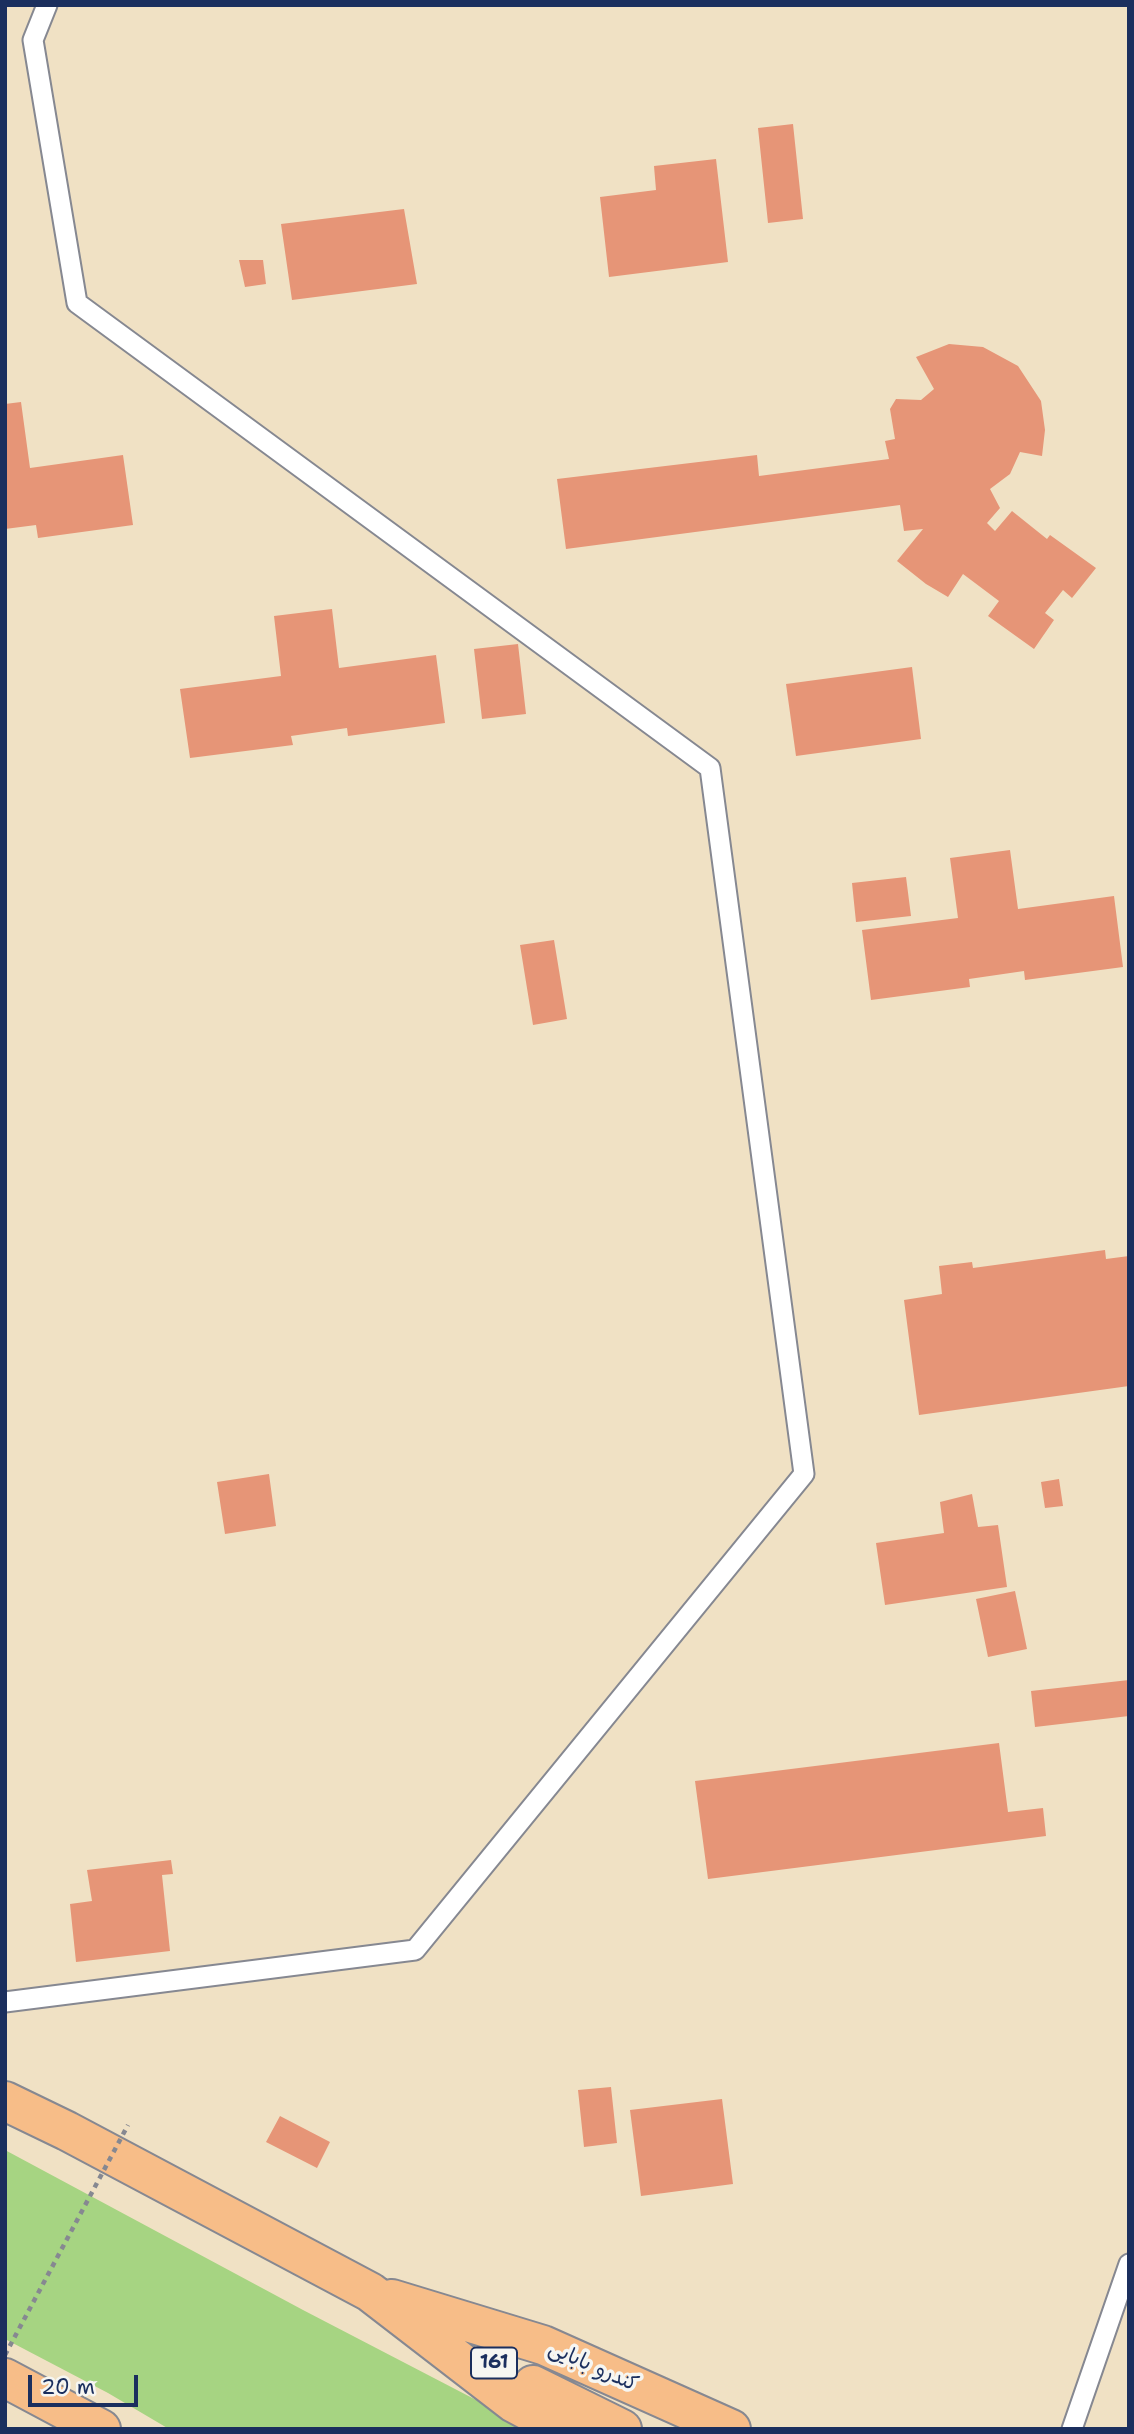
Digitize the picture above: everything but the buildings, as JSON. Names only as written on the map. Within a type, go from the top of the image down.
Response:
[{"type":"main road","points":[[5,2101],[67,2130],[370,2292],[514,2403],[563,2429]]},
{"type":"main road","name":"161","points":[[370,2292],[523,2380],[622,2429]]},
{"type":"main road","name":"کندرو بابایی","points":[[370,2292],[543,2344],[731,2429]]},
{"type":"main road","points":[[5,2378],[101,2429]]},
{"type":"lane","points":[[5,2002],[415,1950],[804,1474],[710,768],[78,303],[33,40],[47,5]]},
{"type":"lane","points":[[1072,2429],[1129,2264]]},
{"type":"path","points":[[5,2355],[128,2125]]},
{"type":"green space","points":[[5,2150],[532,2429],[169,2429],[108,2393],[5,2339]]}]
